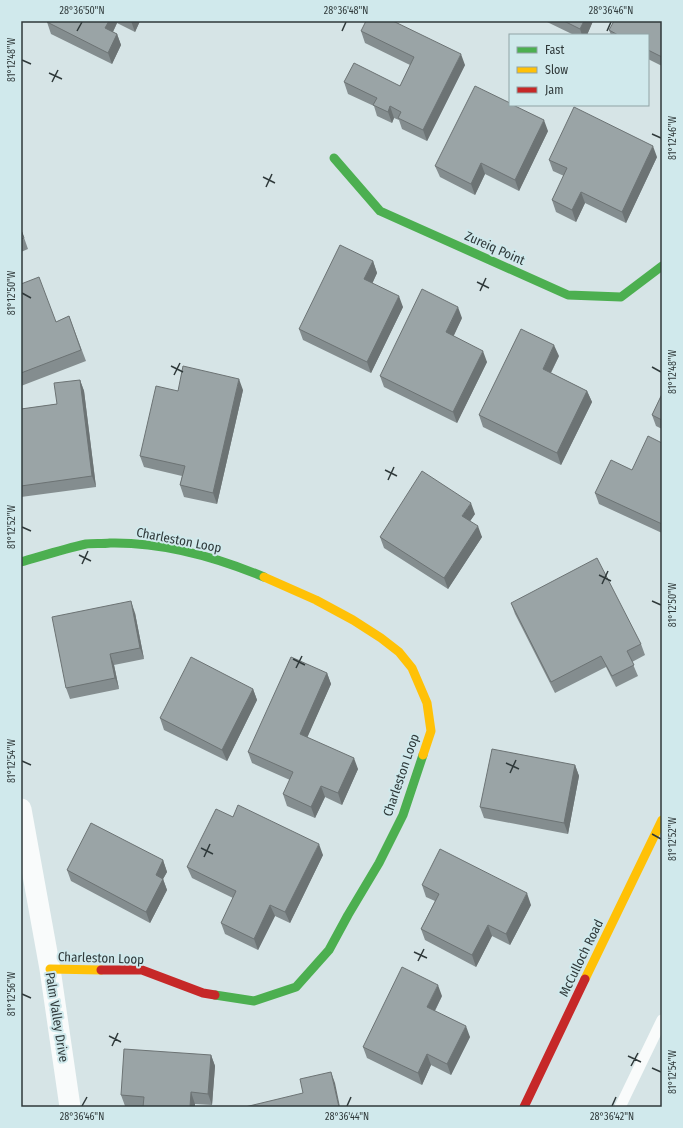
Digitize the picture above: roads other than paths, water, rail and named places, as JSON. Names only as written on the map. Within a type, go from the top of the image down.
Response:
[{"type":"street","name":"Zureiq Point","points":[[334,158],[380,211],[568,295],[621,297],[662,266]]},
{"type":"street","name":"Charleston Loop","points":[[21,562],[87,544],[122,543],[155,546],[198,554],[237,566],[316,600],[353,620],[381,638],[399,652],[412,668],[427,703],[431,731],[403,815],[379,864],[329,950],[296,987],[254,1001],[203,993],[142,970],[50,969]]},
{"type":"street","name":"Palm Valley Drive","points":[[21,809],[50,969],[70,1107]]},
{"type":"street","name":"McCulloch Road","points":[[524,1107],[662,820]]},
{"type":"lane","points":[[620,1107],[662,1020]]}]
